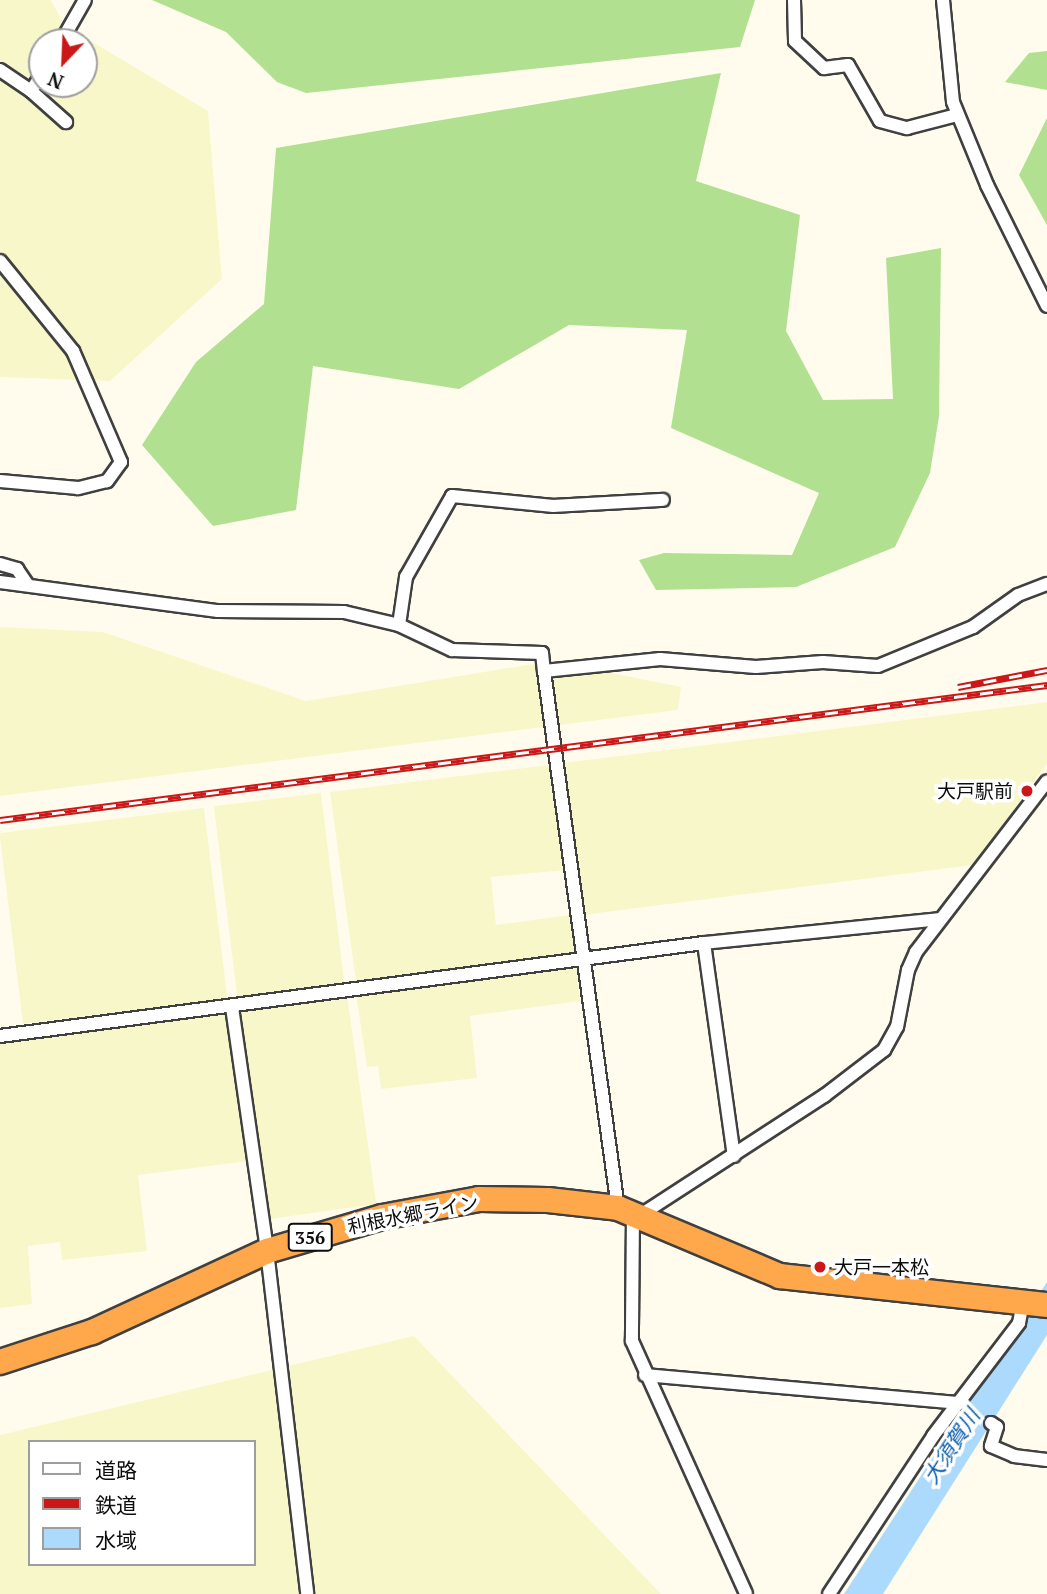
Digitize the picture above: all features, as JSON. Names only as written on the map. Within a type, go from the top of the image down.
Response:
[{"type":"highway","name":"利根水郷ライン","points":[[0,1362],[92,1332],[267,1251],[382,1217],[461,1201],[548,1200],[630,1213],[780,1276],[1034,1304]]},
{"type":"street","points":[[69,28],[85,0]]},
{"type":"street","points":[[794,0],[795,41],[824,68],[848,65],[880,121],[907,128],[957,115]]},
{"type":"street","points":[[943,0],[948,81],[957,115],[986,185],[1047,306]]},
{"type":"street","points":[[0,70],[28,90]]},
{"type":"street","points":[[38,98],[66,122]]},
{"type":"street","points":[[0,261],[73,351],[121,462],[107,481],[78,488],[0,481]]},
{"type":"street","points":[[399,625],[406,577],[452,496],[554,506],[663,500]]},
{"type":"street","points":[[0,564],[17,569],[27,584]]},
{"type":"street","points":[[0,582],[218,611],[344,612],[399,625],[452,650],[542,653],[582,960],[630,1213],[629,1315],[632,1342],[746,1594]]},
{"type":"street","points":[[544,671],[660,659],[767,667],[823,662],[878,666],[972,627],[1018,595],[1047,584]]},
{"type":"street","points":[[630,1213],[734,1156],[884,1050],[897,1027],[908,970],[940,919],[1047,781]]},
{"type":"street","points":[[0,1036],[704,943],[940,919]]},
{"type":"street","points":[[704,943],[734,1156]]},
{"type":"street","points":[[232,1007],[267,1251],[307,1594]]},
{"type":"street","points":[[830,1594],[933,1436],[1034,1304]]},
{"type":"street","points":[[645,1375],[816,1387],[960,1404]]},
{"type":"street","points":[[991,1423],[997,1427],[991,1446],[1014,1456],[1047,1460]]},
{"type":"green space","points":[[0,0],[51,0],[64,25],[69,28],[28,28],[28,98],[98,98],[98,45],[208,111],[222,279],[110,381],[0,377]]},
{"type":"green space","points":[[152,0],[755,0],[740,47],[306,93],[277,82],[226,32]]},
{"type":"green space","points":[[1047,51],[1047,90],[1005,82],[1029,53]]},
{"type":"green space","points":[[721,73],[696,181],[800,215],[786,331],[823,400],[893,399],[886,258],[941,248],[939,416],[930,473],[895,547],[796,587],[656,590],[639,560],[664,553],[792,555],[819,493],[671,428],[687,330],[569,325],[459,389],[313,366],[296,510],[213,526],[142,445],[196,362],[264,304],[276,148]]},
{"type":"green space","points":[[1047,118],[1047,225],[1019,175]]},
{"type":"green space","points":[[0,627],[103,632],[306,701],[552,661],[681,687],[678,710],[0,796]]},
{"type":"green space","points":[[1047,702],[1047,764],[973,865],[583,915],[563,763]]},
{"type":"green space","points":[[549,765],[565,870],[491,877],[496,925],[570,915],[575,953],[356,982],[330,792]]},
{"type":"green space","points":[[321,793],[344,984],[237,997],[214,806]]},
{"type":"green space","points":[[204,808],[227,999],[23,1024],[0,833]]},
{"type":"green space","points":[[576,965],[580,1001],[470,1016],[477,1078],[381,1089],[378,1066],[367,1067],[356,994]]},
{"type":"green space","points":[[347,995],[376,1204],[266,1219],[237,1010]]},
{"type":"green space","points":[[230,1010],[249,1161],[138,1175],[147,1251],[62,1260],[60,1242],[28,1246],[32,1304],[0,1308],[0,1039]]},
{"type":"green space","points":[[414,1336],[661,1594],[0,1594],[0,1435]]},
{"type":"water","name":"大須賀川","points":[[1047,1282],[1047,1335],[883,1594],[844,1594]]},
{"type":"railway","points":[[958,687],[1047,670]]},
{"type":"railway","points":[[0,820],[1047,685]]},
{"type":"place","name":"大戸駅前","points":[[1027,791]]},
{"type":"place","name":"大戸一本松","points":[[820,1267]]}]
